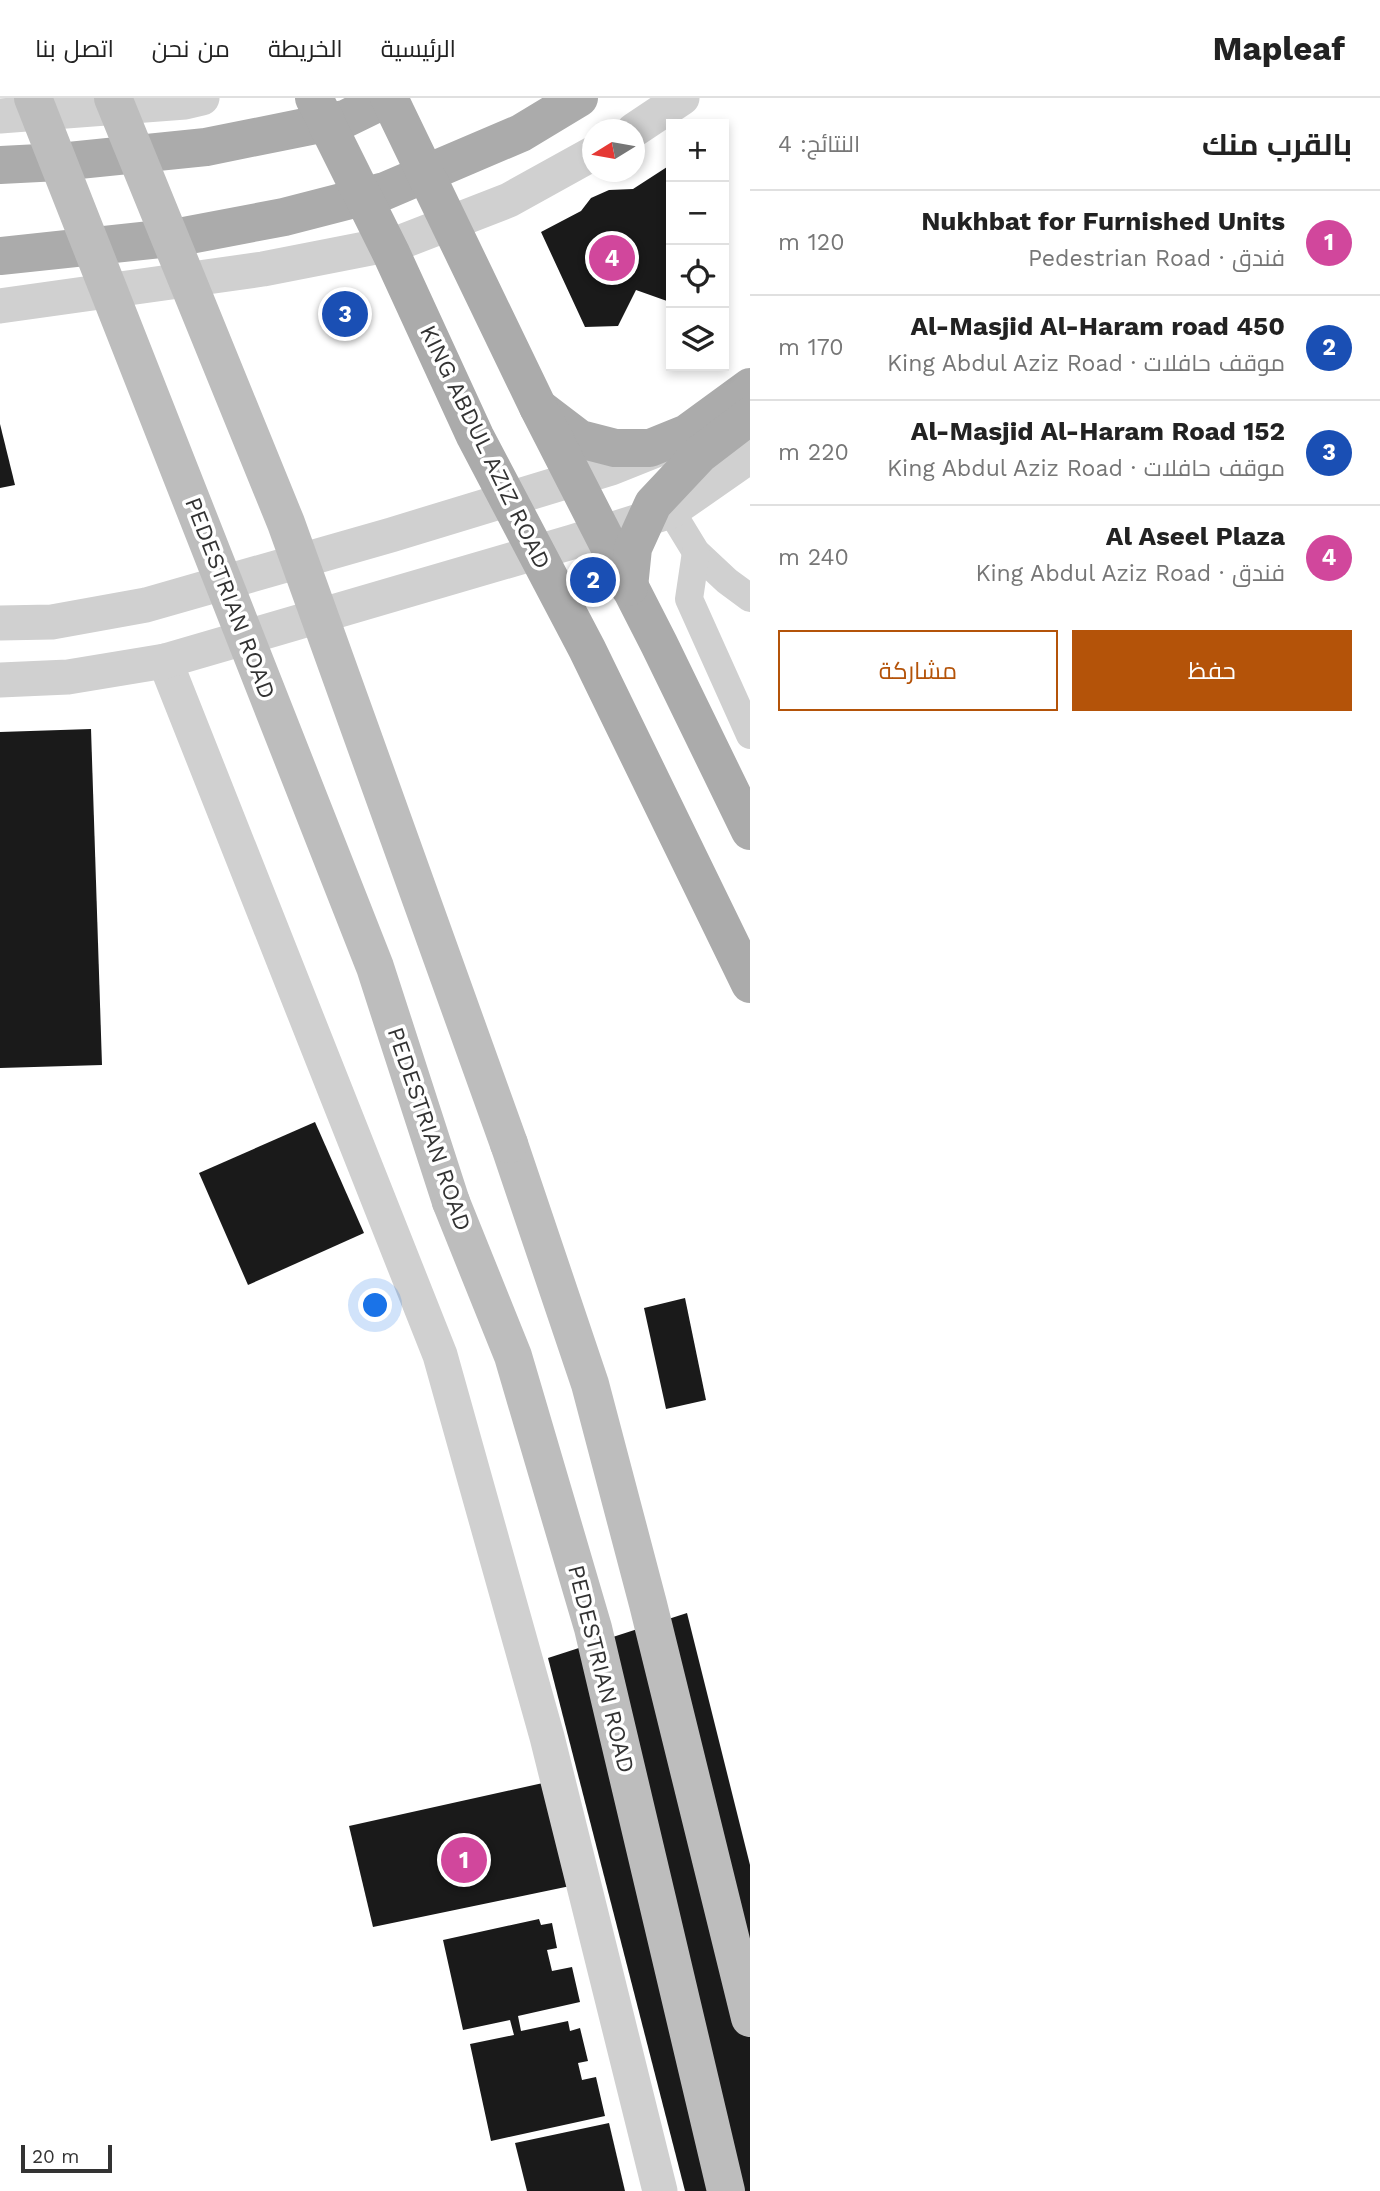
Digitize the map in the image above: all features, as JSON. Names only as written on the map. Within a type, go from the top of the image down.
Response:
[{"type":"main road","name":"PEDESTRIAN ROAD","points":[[33,98],[374,967],[452,1202],[513,1356],[593,1628],[726,2191]]},
{"type":"main road","points":[[114,98],[286,523],[509,1144],[590,1384],[648,1604],[750,2018]]},
{"type":"main road","name":"KING ABDUL AZIZ ROAD","points":[[314,98],[391,253],[475,436],[587,649],[750,984]]},
{"type":"main road","points":[[0,165],[59,162],[206,147],[345,119],[388,98],[538,407],[750,831]]},
{"type":"main road","points":[[0,256],[179,237],[284,217],[384,191],[521,133],[579,98]]},
{"type":"main road","points":[[538,407],[580,439],[615,448],[650,448],[687,433],[750,387]]},
{"type":"main road","points":[[629,587],[633,548],[653,504],[700,454],[750,414]]},
{"type":"street","points":[[0,116],[185,102],[202,98]]},
{"type":"street","points":[[645,123],[682,98]]},
{"type":"street","points":[[0,306],[263,269],[401,242],[509,200],[582,160]]},
{"type":"street","points":[[0,623],[52,622],[146,605],[611,468],[750,414]]},
{"type":"street","points":[[0,680],[68,677],[165,661],[671,511],[750,456]]},
{"type":"street","points":[[671,511],[696,552],[750,598]]},
{"type":"street","points":[[696,552],[689,599],[750,735]]},
{"type":"street","points":[[165,661],[440,1355],[547,1737],[660,2191]]},
{"type":"building","points":[[666,168],[666,301],[636,290],[618,326],[585,327],[541,232],[581,211],[591,198],[609,190],[633,189]]},
{"type":"building","points":[[0,424],[15,485],[0,488]]},
{"type":"building","points":[[91,729],[102,1065],[0,1068],[0,732]]},
{"type":"building","points":[[315,1122],[364,1233],[248,1285],[199,1173]]},
{"type":"building","points":[[685,1298],[706,1400],[666,1409],[644,1308]]},
{"type":"building","points":[[687,1613],[750,1865],[750,2191],[685,2191],[548,1658]]},
{"type":"building","points":[[552,1781],[575,1885],[373,1927],[349,1826]]},
{"type":"building","points":[[539,1919],[541,1925],[552,1923],[557,1948],[547,1950],[552,1971],[572,1967],[580,2002],[518,2016],[521,2031],[568,2021],[570,2031],[580,2028],[588,2061],[578,2063],[582,2080],[596,2077],[605,2116],[491,2141],[470,2044],[514,2035],[510,2020],[463,2030],[443,1940]]},
{"type":"building","points":[[609,2123],[625,2191],[527,2191],[515,2143]]},
{"type":"place","name":"Al Aseel Plaza","points":[[612,258]]},
{"type":"place","name":"Al-Masjid Al-Haram Road 152","points":[[345,314]]},
{"type":"place","name":"Al-Masjid Al-Haram road 450","points":[[593,580]]},
{"type":"place","name":"Nukhbat for Furnished Units","points":[[464,1860]]}]
